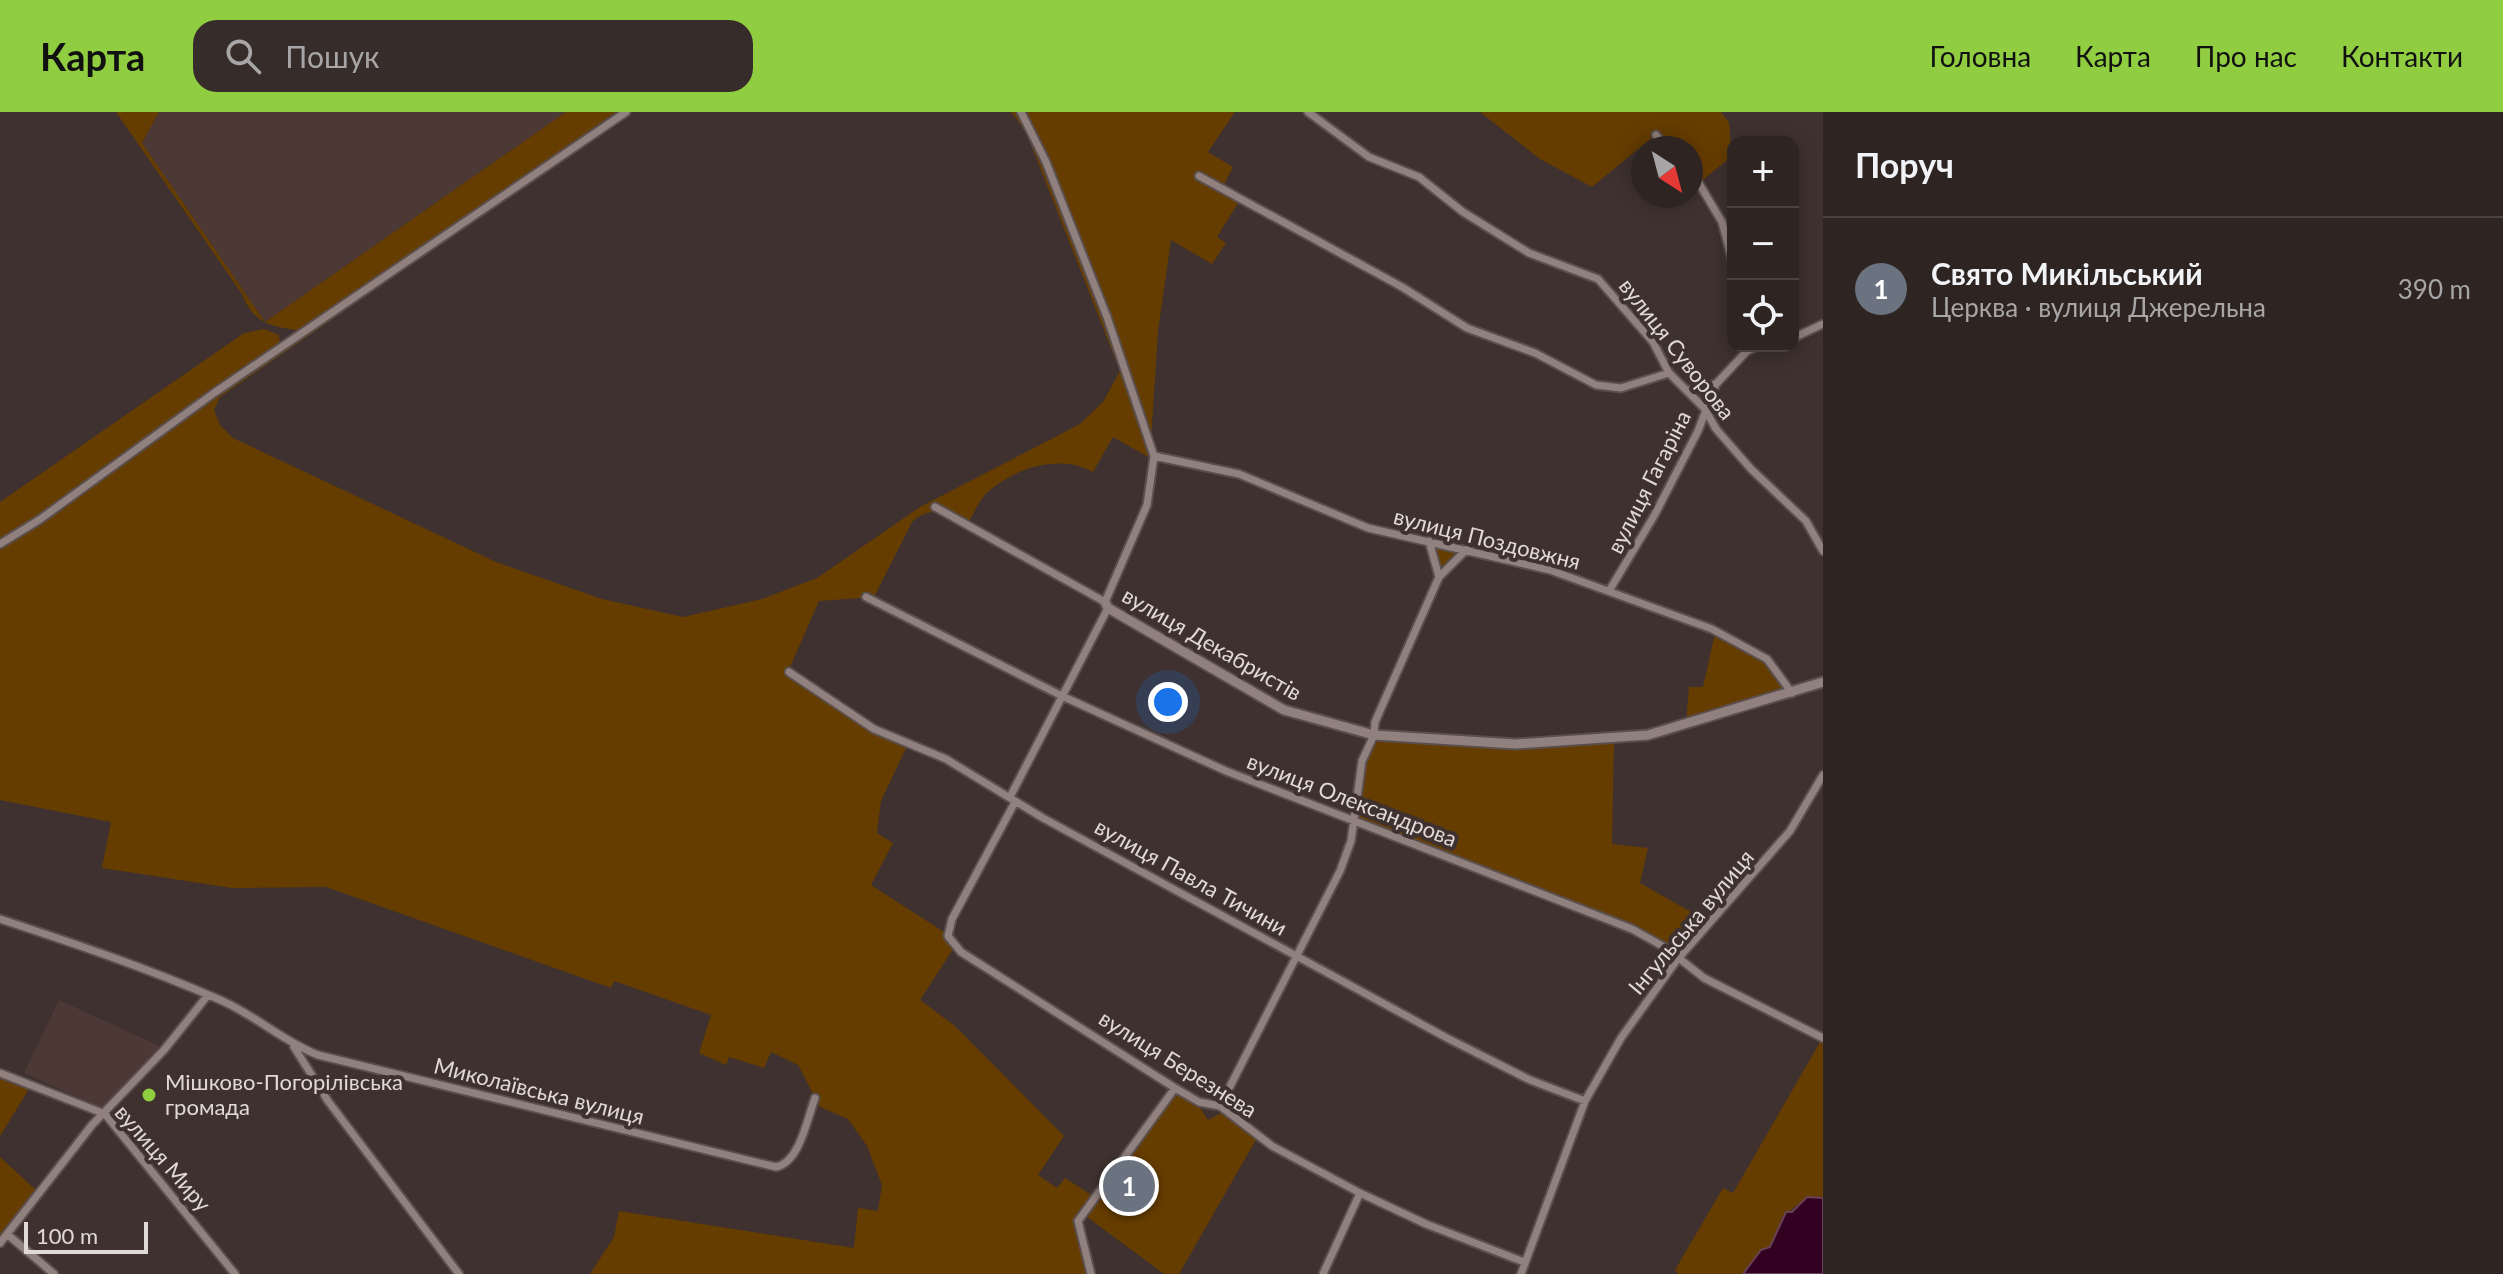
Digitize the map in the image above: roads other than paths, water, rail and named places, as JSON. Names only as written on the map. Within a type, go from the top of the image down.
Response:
[{"type":"street","points":[[0,544],[39,520],[162,429],[626,112]]},
{"type":"street","points":[[1013,798],[1107,605],[1147,505],[1154,456],[1107,317],[1046,162],[1021,112]]},
{"type":"street","name":"вулиця Суворова","points":[[1308,112],[1369,157],[1419,177],[1463,212],[1529,253],[1598,279],[1653,342],[1669,373],[1705,409],[1716,429],[1751,469],[1806,521],[1823,551]]},
{"type":"street","points":[[1199,176],[1414,293],[1467,328],[1535,353],[1596,385],[1621,388],[1669,373]]},
{"type":"street","points":[[1703,190],[1722,222],[1727,241]]},
{"type":"street","points":[[1799,335],[1823,324]]},
{"type":"street","name":"вулиця Гагаріна","points":[[1609,591],[1654,516],[1698,431],[1716,384],[1744,352]]},
{"type":"street","points":[[1689,390],[1716,384]]},
{"type":"street","name":"вулиця Поздовжня","points":[[1154,456],[1239,474],[1352,523],[1550,570],[1609,591],[1742,642],[1767,659],[1792,693]]},
{"type":"street","name":"вулиця Декабристів","points":[[935,507],[1284,710],[1374,735],[1515,744],[1648,735],[1823,682]]},
{"type":"street","points":[[1429,540],[1439,577]]},
{"type":"street","points":[[1220,1106],[1340,871],[1354,821],[1362,761],[1374,735],[1375,722],[1439,577],[1467,549]]},
{"type":"street","name":"вулиця Олександрова","points":[[866,597],[1062,696],[1226,771],[1632,929],[1666,948],[1677,960],[1704,978],[1823,1038]]},
{"type":"street","name":"вулиця Павла Тичини","points":[[789,672],[874,729],[926,749],[1295,955],[1530,1080],[1585,1101]]},
{"type":"street","name":"Інгульська вулиця","points":[[1521,1274],[1585,1101],[1621,1038],[1677,960],[1790,831],[1823,775]]},
{"type":"street","name":"вулиця Березнева","points":[[1013,798],[952,919],[951,942],[1175,1088],[1199,1102],[1220,1106],[1272,1146],[1426,1224],[1524,1262]]},
{"type":"street","name":"Миколаївська вулиця","points":[[0,919],[181,982],[252,1018],[293,1045],[335,1060],[776,1167],[786,1164],[794,1154],[815,1098]]},
{"type":"street","points":[[0,1243],[105,1114],[208,995]]},
{"type":"street","points":[[293,1045],[328,1101],[459,1274]]},
{"type":"street","name":"вулиця Миру","points":[[0,1073],[105,1114],[235,1274]]},
{"type":"street","points":[[1091,1274],[1078,1225],[1082,1212],[1175,1088]]},
{"type":"street","points":[[1323,1274],[1360,1193]]},
{"type":"street","points":[[7,1234],[54,1274]]},
{"type":"place","name":"Мішково-Погорілівська громада","points":[[149,1095]]},
{"type":"place","name":"Свято Микільський","points":[[1129,1186]]}]
